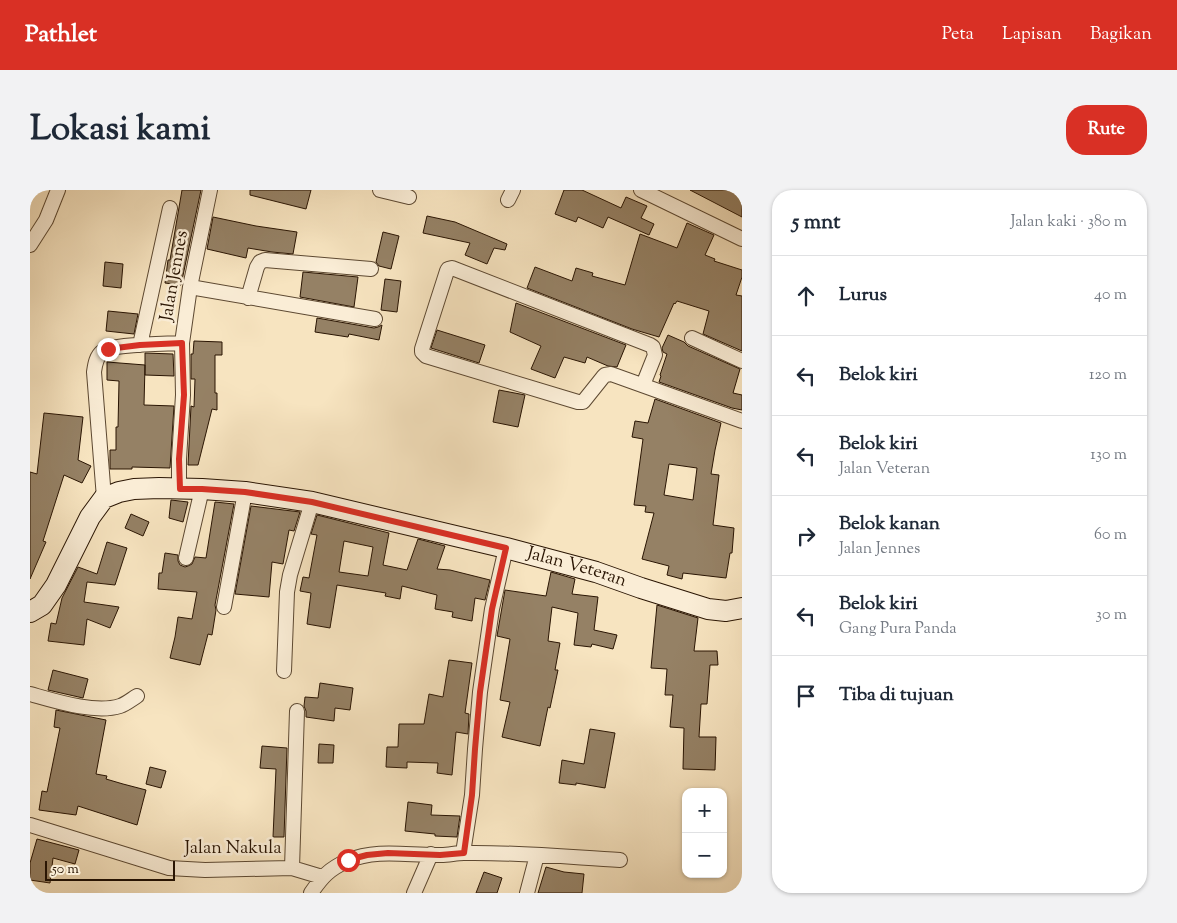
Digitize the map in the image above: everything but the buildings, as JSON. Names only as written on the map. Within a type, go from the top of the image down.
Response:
[{"type":"street","points":[[30,245],[46,220],[58,190]]},
{"type":"street","name":"Jalan Jennes","points":[[180,489],[179,459],[184,395],[182,343],[190,287],[210,190]]},
{"type":"street","points":[[380,190],[409,197]]},
{"type":"street","points":[[641,190],[742,239]]},
{"type":"street","points":[[140,345],[170,208]]},
{"type":"street","points":[[248,298],[257,267],[260,262],[265,260],[370,269]]},
{"type":"street","points":[[643,386],[655,355],[653,347],[650,345],[452,268],[448,269],[422,349],[426,356],[578,402],[583,402],[603,377],[608,374],[614,374],[643,386],[742,421]]},
{"type":"street","points":[[190,287],[374,320]]},
{"type":"street","points":[[692,338],[742,361]]},
{"type":"street","points":[[30,612],[42,605],[56,585],[90,517],[104,498],[94,372],[96,360],[101,353],[108,349],[182,343]]},
{"type":"street","name":"Jalan Veteran","points":[[104,498],[134,489],[202,489],[245,492],[312,502],[506,548],[596,572],[708,609],[726,611],[742,608]]},
{"type":"street","points":[[186,558],[202,489]]},
{"type":"street","points":[[224,607],[245,492]]},
{"type":"street","points":[[284,671],[287,592],[290,575],[312,502]]},
{"type":"street","points":[[464,853],[472,795],[481,683],[492,609],[506,548]]},
{"type":"street","points":[[30,694],[61,702],[106,709],[122,705],[137,696]]},
{"type":"street","points":[[292,868],[297,711]]},
{"type":"street","name":"Jalan Nakula","points":[[30,825],[169,868],[205,870],[292,868],[322,877]]},
{"type":"street","points":[[310,893],[322,877],[335,867],[348,860],[367,855],[388,853],[464,853],[620,860]]},
{"type":"street","points":[[414,893],[431,854]]},
{"type":"street","points":[[528,893],[537,855]]},
{"type":"route","points":[[108,349],[182,343],[184,395],[179,459],[180,489],[245,492],[312,502],[506,548],[492,609],[480,692],[472,795],[464,853],[440,855],[388,853],[367,855],[348,860]]}]
